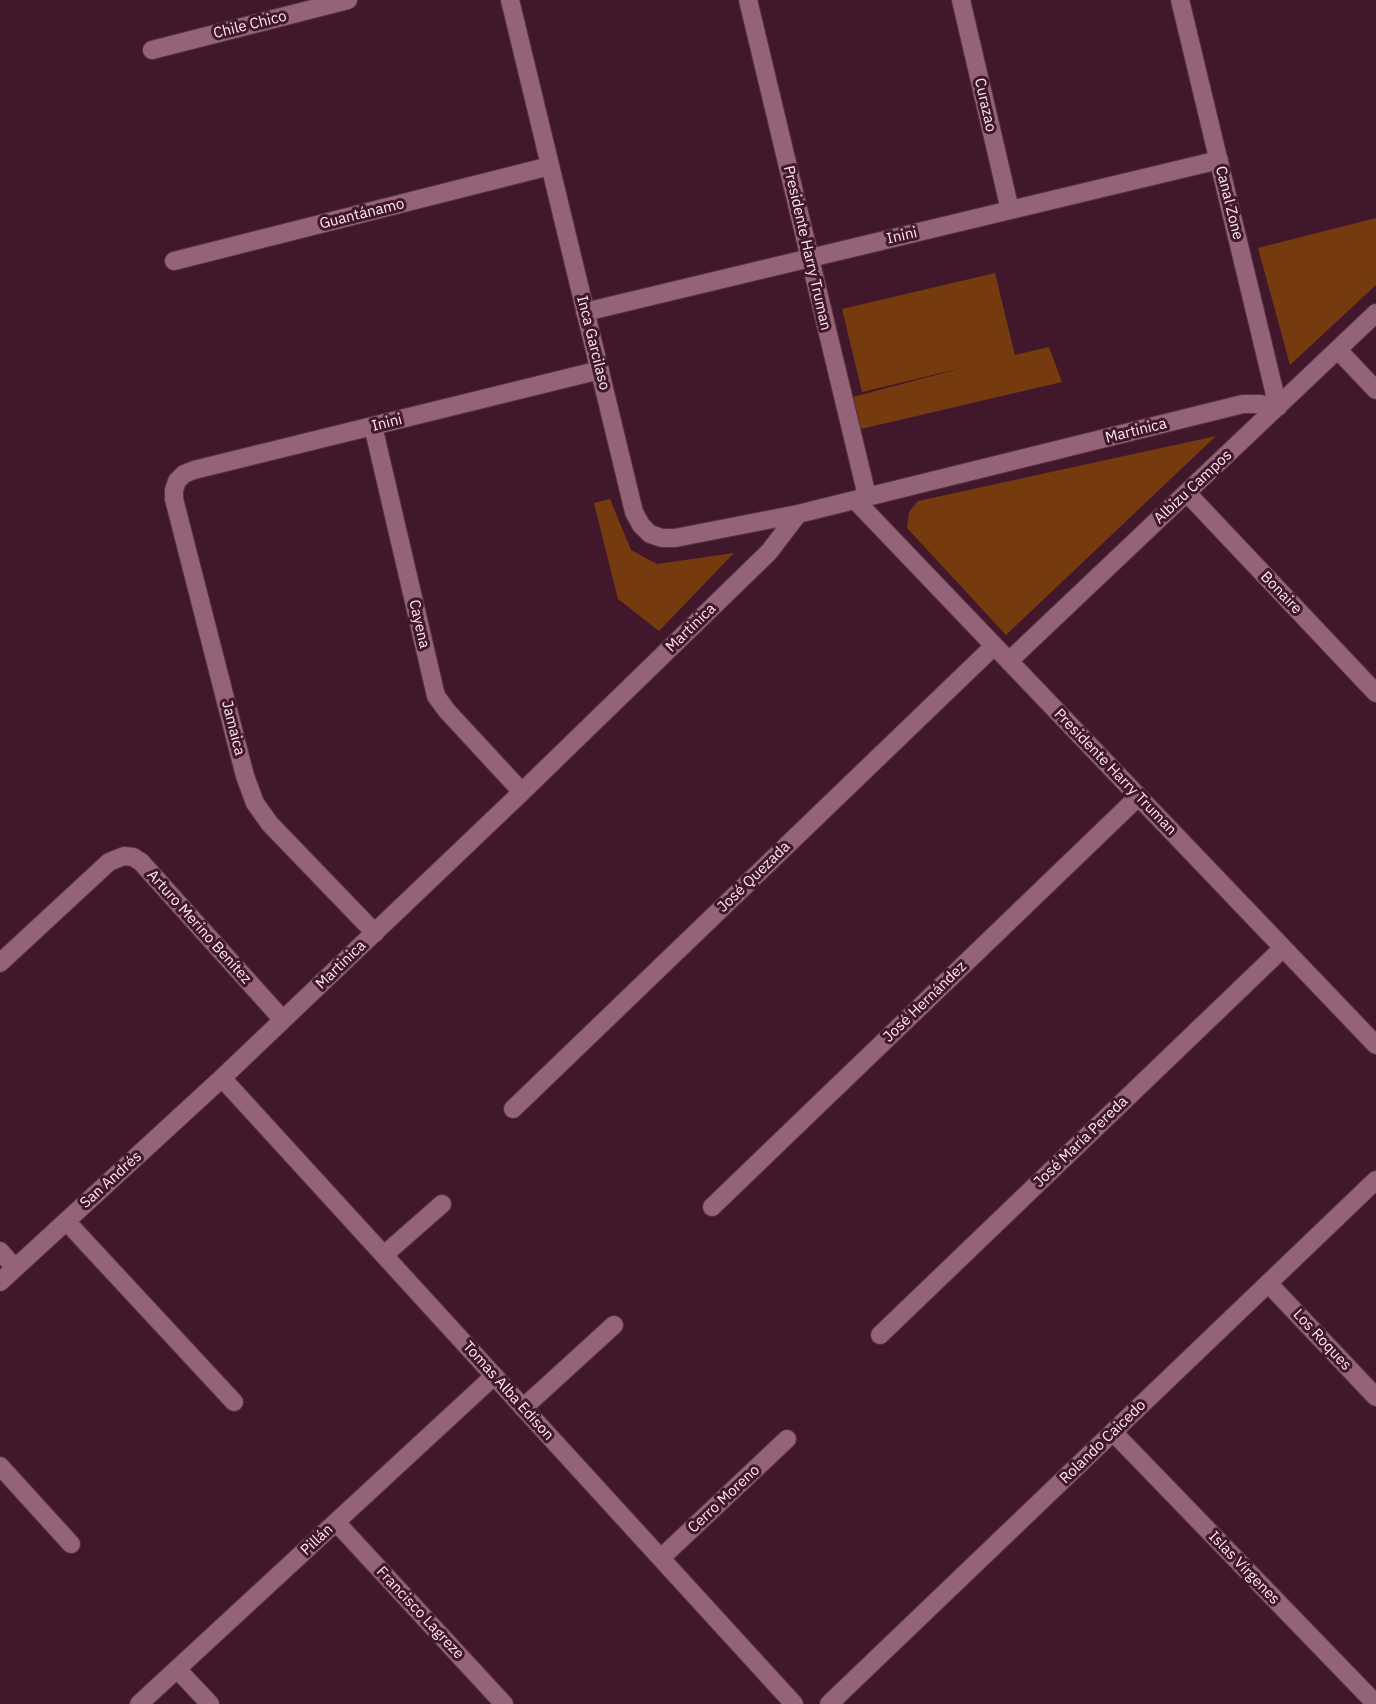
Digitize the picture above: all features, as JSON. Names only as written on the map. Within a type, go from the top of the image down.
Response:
[{"type":"street","name":"Chile Chico","points":[[152,50],[348,0]]},
{"type":"street","name":"Inca Garcilaso","points":[[510,0],[634,512],[640,525],[650,534],[662,538],[675,538],[798,514]]},
{"type":"street","name":"Presidente Harry Truman","points":[[748,0],[810,258],[861,498],[994,646],[1376,1045]]},
{"type":"street","name":"Curazao","points":[[961,0],[1010,210]]},
{"type":"street","name":"Canal Zone","points":[[1180,0],[1278,407]]},
{"type":"street","name":"Inini","points":[[585,312],[1218,160]]},
{"type":"street","name":"Guantánamo","points":[[174,261],[550,166]]},
{"type":"street","name":"Albizu Campos","points":[[1009,661],[1376,313]]},
{"type":"street","points":[[1338,350],[1376,390]]},
{"type":"street","name":"Inini","points":[[177,481],[184,474],[194,470],[600,370]]},
{"type":"street","name":"Martinica","points":[[222,1078],[769,552],[798,514],[1243,404],[1278,407]]},
{"type":"street","name":"Cayena","points":[[373,426],[436,696],[447,711],[522,792]]},
{"type":"street","name":"Jamaica","points":[[177,481],[174,499],[252,796],[270,824],[375,933]]},
{"type":"street","name":"Bonaire","points":[[1186,494],[1376,693]]},
{"type":"street","name":"José Quezada","points":[[513,1108],[994,646]]},
{"type":"street","name":"José Hernández","points":[[712,1207],[1138,797]]},
{"type":"street","name":"Arturo Merino Benítez","points":[[0,963],[109,862],[124,856],[141,862],[283,1020]]},
{"type":"street","name":"José María Pereda","points":[[879,1335],[1283,948]]},
{"type":"street","name":"San Andrés","points":[[0,1282],[222,1078]]},
{"type":"street","name":"Tomas Alba Edison","points":[[222,1078],[794,1704]]},
{"type":"street","name":"Rolando Caicedo","points":[[829,1704],[1376,1180]]},
{"type":"street","points":[[384,1255],[442,1204]]},
{"type":"street","points":[[66,1221],[234,1402]]},
{"type":"street","points":[[0,1251],[15,1268]]},
{"type":"street","name":"Los Roques","points":[[1268,1283],[1376,1397]]},
{"type":"street","points":[[523,1408],[614,1325]]},
{"type":"street","name":"Pillán","points":[[139,1704],[494,1376]]},
{"type":"street","name":"Islas Vírgenes","points":[[1113,1432],[1376,1704]]},
{"type":"street","name":"Cerro Moreno","points":[[661,1558],[787,1439]]},
{"type":"street","points":[[0,1466],[71,1544]]},
{"type":"street","name":"Francisco Lagreze","points":[[336,1522],[504,1704]]},
{"type":"street","points":[[177,1669],[210,1704]]},
{"type":"shaded area","points":[[1376,218],[1376,285],[1290,365],[1258,248]]},
{"type":"shaded area","points":[[995,273],[1015,355],[1049,347],[1062,382],[861,429],[853,397],[966,367],[862,392],[842,309]]},
{"type":"shaded area","points":[[1216,436],[1006,635],[907,528],[909,512],[918,501]]},
{"type":"shaded area","points":[[610,499],[631,550],[657,564],[734,553],[659,631],[618,599],[594,503]]}]
